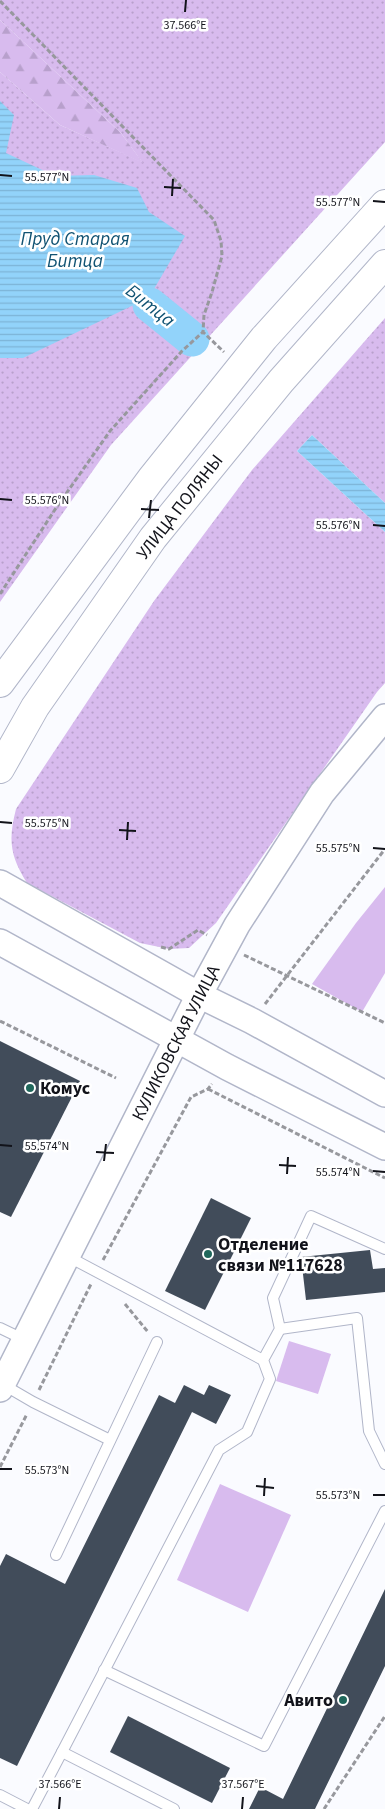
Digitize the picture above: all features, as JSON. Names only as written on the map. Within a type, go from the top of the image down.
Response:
[{"type":"main road","points":[[0,683],[157,472],[264,338],[385,204]]},
{"type":"main road","name":"УЛИЦА ПОЛЯНЫ","points":[[0,769],[35,707],[153,538],[281,381],[385,264]]},
{"type":"street","name":"КУЛИКОВСКАЯ УЛИЦА","points":[[1,1387],[199,995],[238,925],[322,793],[385,717]]},
{"type":"street","points":[[0,873],[10,888],[199,995],[252,1021],[385,1094]]},
{"type":"street","points":[[0,942],[176,1040],[385,1146]]},
{"type":"lane","points":[[263,1360],[280,1329],[274,1298],[311,1216],[385,1249]]},
{"type":"lane","points":[[32,1809],[218,1450],[247,1432],[270,1379],[263,1360],[67,1256]]},
{"type":"lane","points":[[280,1329],[357,1318],[369,1431],[385,1464]]},
{"type":"lane","points":[[0,1328],[24,1340]]},
{"type":"lane","points":[[56,1554],[157,1342]]},
{"type":"lane","points":[[1,1387],[110,1440]]},
{"type":"lane","points":[[104,1670],[264,1746],[385,1511]]},
{"type":"lane","points":[[62,1752],[174,1809]]},
{"type":"lane","points":[[0,1794],[28,1809]]},
{"type":"path","points":[[0,1],[214,220],[221,241],[222,256],[204,315],[203,332],[182,351],[110,431],[56,508],[0,594]]},
{"type":"path","points":[[203,332],[227,355]]},
{"type":"path","points":[[252,1021],[385,849]]},
{"type":"path","points":[[287,975],[385,1023]]},
{"type":"path","points":[[0,1021],[116,1078]]},
{"type":"path","points":[[0,1467],[97,1271],[191,1096],[208,1089],[227,1067]]},
{"type":"path","points":[[208,1089],[385,1178]]},
{"type":"path","points":[[121,1300],[157,1342]]},
{"type":"path","points":[[324,1809],[385,1716]]},
{"type":"green space","points":[[0,0],[385,0],[385,142],[111,445],[0,602],[0,72],[60,125],[142,162],[121,133],[0,20]]},
{"type":"green space","points":[[0,20],[121,133],[143,163],[60,125],[0,72]]},
{"type":"green space","points":[[385,318],[385,503],[312,435],[297,451],[385,532],[385,683],[216,923],[189,948],[169,949],[140,943],[27,883],[17,864],[12,847],[13,820],[16,809],[154,601],[252,470]]},
{"type":"green space","points":[[385,887],[385,973],[362,1012],[312,984],[356,923]]},
{"type":"green space","points":[[289,1341],[331,1354],[318,1394],[276,1381]]},
{"type":"green space","points":[[220,1484],[291,1515],[248,1612],[177,1580]]},
{"type":"water","name":"Пруд Старая Битца","points":[[0,101],[14,115],[6,153],[55,176],[94,175],[137,188],[149,212],[185,236],[154,289],[197,325],[179,344],[138,303],[23,358],[0,358]]},
{"type":"water","points":[[312,435],[385,503],[385,532],[297,451]]},
{"type":"building","points":[[0,1041],[80,1081],[11,1217],[0,1212]]},
{"type":"building","name":"Отделение связи №117628","points":[[211,1198],[251,1218],[205,1310],[165,1291]]},
{"type":"building","points":[[370,1250],[373,1269],[385,1268],[385,1292],[306,1300],[301,1257]]},
{"type":"building","points":[[184,1385],[204,1395],[209,1385],[231,1395],[216,1424],[192,1412],[17,1766],[0,1758],[0,1566],[6,1554],[65,1584],[159,1395],[175,1403]]},
{"type":"building","points":[[385,1589],[385,1666],[315,1809],[249,1809],[260,1787],[283,1799]]},
{"type":"building","points":[[128,1716],[230,1768],[212,1803],[110,1752]]},
{"type":"waterway","name":"Битца","points":[[150,305],[192,339]]},
{"type":"place","name":"Комус","points":[[30,1088]]},
{"type":"place","name":"Отделение связи №117628","points":[[208,1254]]},
{"type":"place","name":"Авито","points":[[343,1700]]}]
